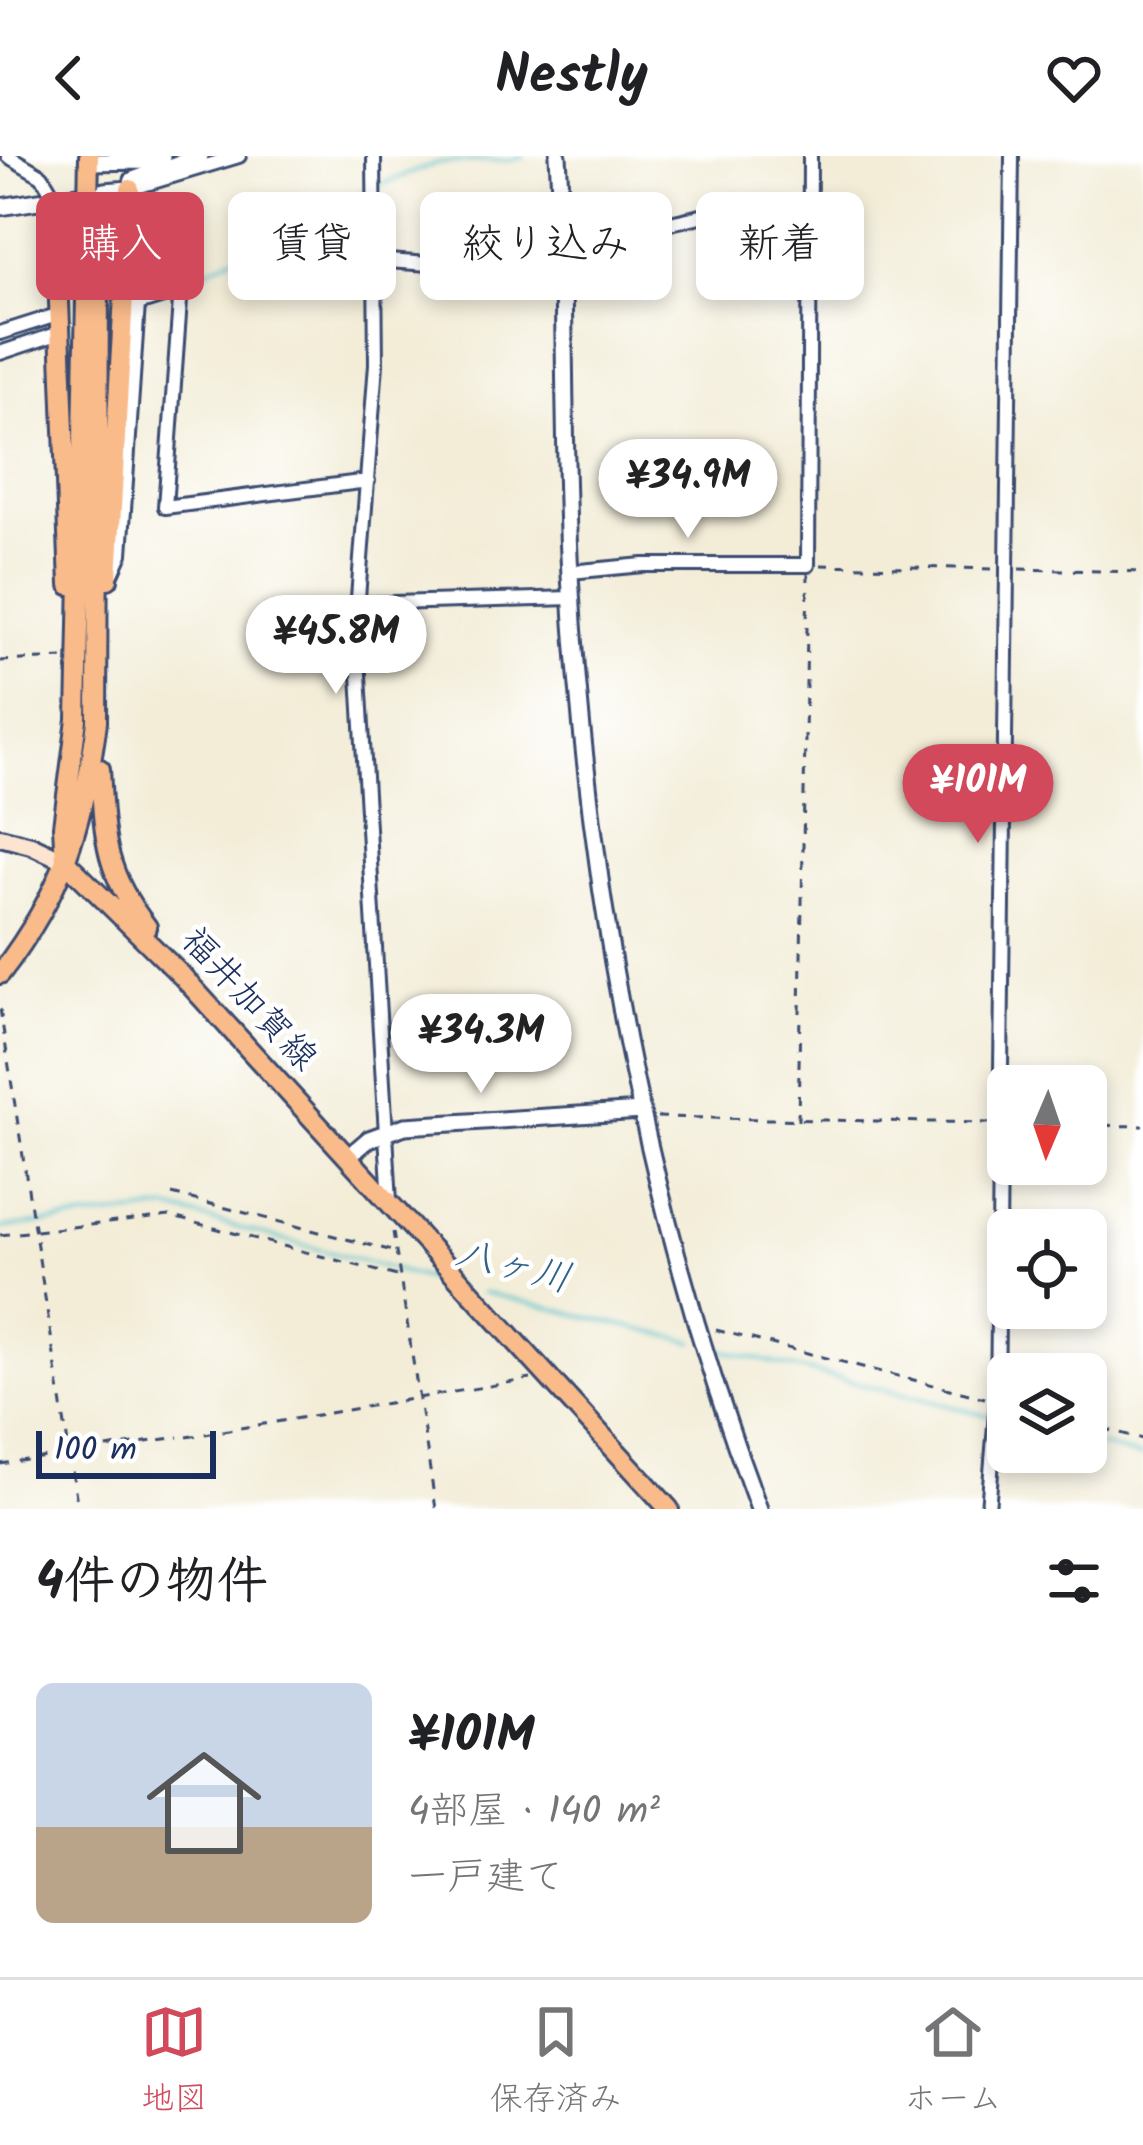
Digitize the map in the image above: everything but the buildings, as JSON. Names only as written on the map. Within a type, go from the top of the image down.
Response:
[{"type":"main road","points":[[94,159],[97,722],[104,842],[111,872],[124,897],[183,976]]},
{"type":"main road","points":[[65,861],[63,826],[75,759],[94,159]]},
{"type":"main road","points":[[98,617],[111,557],[130,189]]},
{"type":"main road","points":[[59,300],[68,562],[79,625]]},
{"type":"main road","points":[[0,974],[41,912],[79,830],[97,722]]},
{"type":"main road","points":[[0,837],[65,861]]},
{"type":"main road","name":"福井加賀線","points":[[65,861],[183,976],[669,1509]]},
{"type":"street","points":[[8,156],[42,176],[51,192]]},
{"type":"street","points":[[94,159],[143,161],[163,156]]},
{"type":"street","points":[[130,189],[133,180],[200,156]]},
{"type":"street","points":[[104,191],[130,189],[239,156]]},
{"type":"street","points":[[374,156],[374,192]]},
{"type":"street","points":[[558,156],[560,192]]},
{"type":"street","points":[[809,192],[810,156]]},
{"type":"street","points":[[999,1065],[1012,156]]},
{"type":"street","points":[[0,207],[36,201]]},
{"type":"street","points":[[106,585],[121,554],[138,304],[170,294],[180,301],[165,507],[368,481]]},
{"type":"street","points":[[375,300],[376,364],[357,604],[390,1203]]},
{"type":"street","points":[[565,300],[570,572],[590,800],[642,1114],[672,1249],[759,1509]]},
{"type":"street","points":[[570,572],[643,565],[808,565],[809,300]]},
{"type":"street","points":[[0,333],[60,323]]},
{"type":"street","points":[[0,352],[60,323]]},
{"type":"street","points":[[357,604],[572,598]]},
{"type":"street","points":[[348,1157],[369,1139],[405,1126],[642,1114]]},
{"type":"street","points":[[997,1353],[998,1185]]},
{"type":"street","points":[[988,1509],[991,1473]]},
{"type":"path","points":[[798,1121],[808,565],[1143,572]]},
{"type":"path","points":[[0,662],[79,657]]},
{"type":"path","points":[[0,1009],[78,1509]]},
{"type":"path","points":[[642,1114],[987,1123]]},
{"type":"path","points":[[1107,1125],[1143,1126]]},
{"type":"path","points":[[172,1194],[395,1251]]},
{"type":"path","points":[[390,1203],[436,1509]]},
{"type":"path","points":[[0,1235],[170,1216],[398,1276]]},
{"type":"path","points":[[696,1330],[708,1328],[987,1398]]},
{"type":"path","points":[[187,1437],[550,1376]]},
{"type":"path","points":[[1107,1430],[1143,1439]]},
{"type":"path","points":[[0,1464],[179,1437]]},
{"type":"waterway","points":[[380,185],[437,163],[524,156]]},
{"type":"waterway","points":[[204,271],[371,189]]},
{"type":"waterway","points":[[0,340],[49,324]]},
{"type":"waterway","name":"八ヶ川","points":[[0,1228],[169,1209],[455,1286]]},
{"type":"waterway","name":"八ヶ川","points":[[482,1292],[694,1342]]},
{"type":"waterway","name":"八ヶ川","points":[[709,1347],[987,1415]]},
{"type":"waterway","name":"八ヶ川","points":[[1107,1448],[1143,1457]]}]
